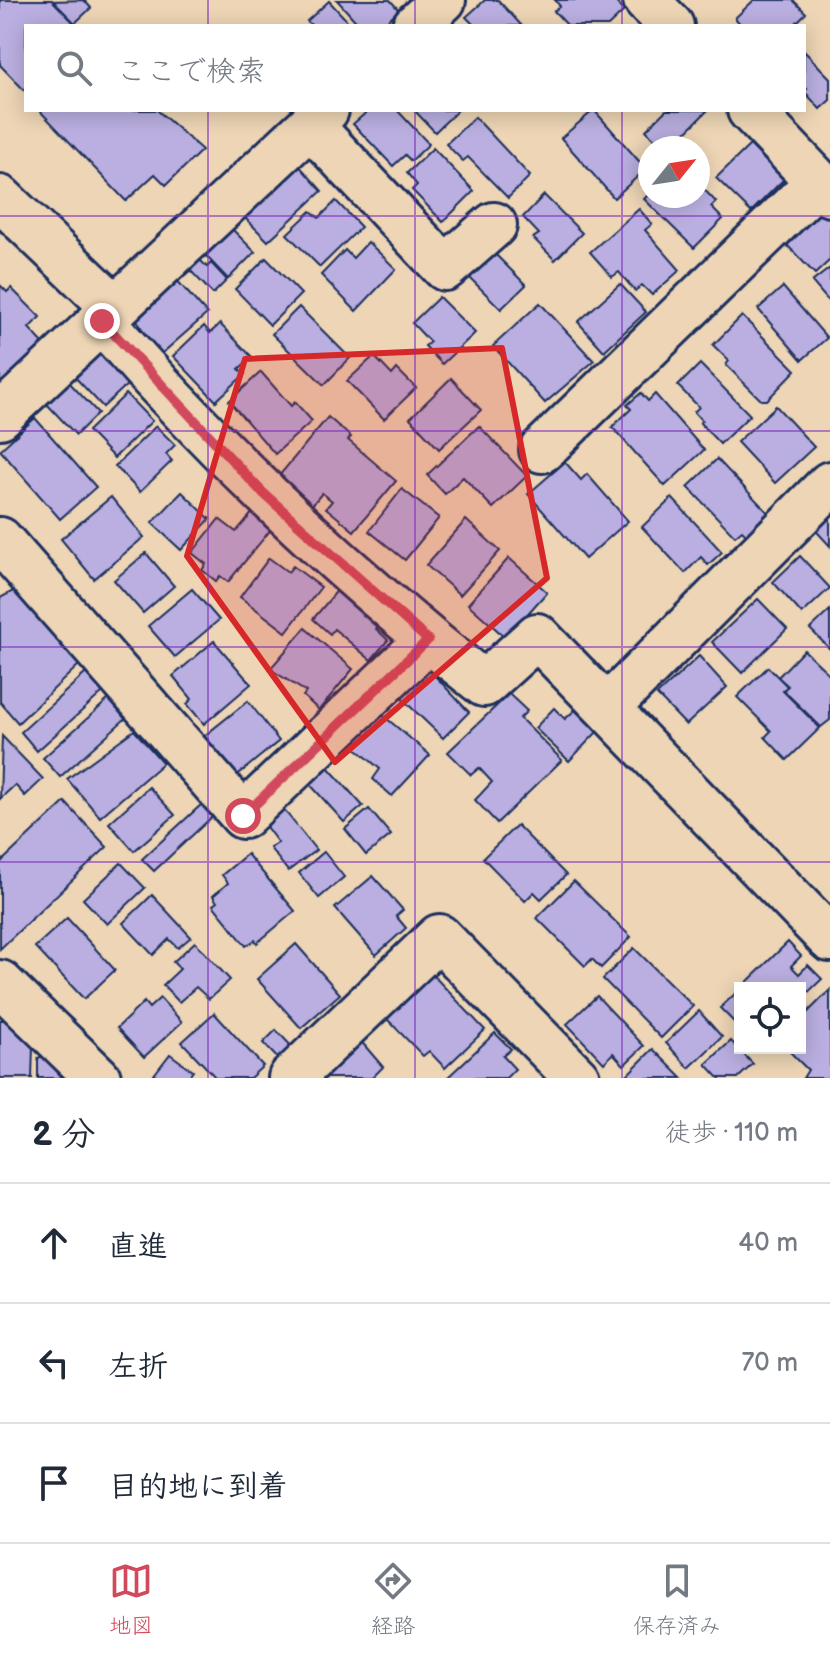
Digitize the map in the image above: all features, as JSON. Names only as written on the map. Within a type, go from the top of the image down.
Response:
[{"type":"street","points":[[417,24],[443,0]]},
{"type":"street","points":[[646,0],[669,24]]},
{"type":"street","points":[[542,450],[824,188],[752,112]]},
{"type":"street","points":[[0,416],[318,117],[445,268],[494,225]]},
{"type":"street","points":[[0,198],[108,314],[261,491],[428,640],[484,684],[537,636],[609,706],[830,939]]},
{"type":"street","points":[[609,706],[830,484]]},
{"type":"street","points":[[0,540],[243,816],[428,640]]},
{"type":"street","points":[[291,1078],[439,937],[577,1078]]},
{"type":"street","points":[[0,983],[98,1078]]},
{"type":"highlighted area","points":[[502,348],[547,578],[335,762],[187,556],[245,359]]},
{"type":"building","points":[[0,0],[52,0],[75,24],[24,24],[24,90],[0,65]]},
{"type":"building","points":[[84,0],[91,8],[75,23],[53,1]]},
{"type":"building","points":[[337,0],[390,0],[399,10],[383,24],[358,24]]},
{"type":"building","points":[[485,0],[498,0],[520,24],[473,24],[466,17]]},
{"type":"building","points":[[555,0],[614,0],[624,11],[610,24],[566,24],[554,11],[560,6]]},
{"type":"building","points":[[754,0],[793,0],[806,13],[795,24],[740,24],[735,18]]},
{"type":"building","points":[[329,1],[350,24],[310,24],[307,21]]},
{"type":"building","points":[[806,53],[830,78],[830,100],[820,109],[806,93]]},
{"type":"building","points":[[41,112],[159,112],[202,150],[166,185],[155,174],[126,201]]},
{"type":"building","points":[[367,112],[399,112],[429,144],[411,161],[405,155],[393,166],[353,124]]},
{"type":"building","points":[[416,112],[456,112],[435,132]]},
{"type":"building","points":[[592,112],[596,112],[638,160],[638,176],[614,198],[561,138]]},
{"type":"building","points":[[664,112],[706,112],[682,136],[652,136],[646,130]]},
{"type":"building","points":[[475,117],[530,176],[508,198],[468,157],[463,161],[446,144]]},
{"type":"building","points":[[750,145],[784,179],[751,212],[716,178]]},
{"type":"building","points":[[433,148],[474,191],[443,222],[412,190],[417,185],[407,173]]},
{"type":"building","points":[[296,162],[322,191],[268,241],[241,214]]},
{"type":"building","points":[[544,195],[582,233],[555,260],[533,238],[539,234],[523,217]]},
{"type":"building","points":[[710,196],[716,202],[711,207],[723,219],[694,248],[653,208],[710,208]]},
{"type":"building","points":[[336,201],[361,227],[320,267],[287,234],[311,211],[319,218]]},
{"type":"building","points":[[821,203],[830,213],[830,260],[815,274],[782,240]]},
{"type":"building","points":[[639,209],[652,224],[645,230],[680,270],[652,295],[642,285],[635,291],[619,272],[612,277],[590,252]]},
{"type":"building","points":[[232,229],[255,252],[228,279],[205,255]]},
{"type":"building","points":[[368,242],[396,269],[356,311],[321,275],[345,250],[353,258]]},
{"type":"building","points":[[490,249],[526,285],[501,309],[466,274]]},
{"type":"building","points":[[196,256],[207,267],[211,263],[227,280],[213,294],[186,266]]},
{"type":"building","points":[[266,258],[301,294],[270,325],[235,289]]},
{"type":"building","points":[[830,268],[830,303],[812,282]]},
{"type":"building","points":[[175,278],[207,314],[159,356],[141,337],[144,333],[135,316]]},
{"type":"building","points":[[620,284],[646,312],[604,351],[578,322]]},
{"type":"building","points":[[0,285],[7,292],[11,288],[40,317],[29,328],[43,343],[0,385]]},
{"type":"building","points":[[783,287],[827,338],[802,360],[758,309]]},
{"type":"building","points":[[439,297],[475,333],[442,364],[425,346],[430,342],[412,323]]},
{"type":"building","points":[[540,303],[594,361],[545,403],[493,346]]},
{"type":"building","points":[[299,307],[350,358],[324,385],[272,334]]},
{"type":"building","points":[[742,316],[796,370],[767,400],[761,400],[726,365],[729,361],[713,345]]},
{"type":"building","points":[[220,324],[252,357],[239,369],[245,374],[216,401],[173,356],[204,326],[210,333]]},
{"type":"building","points":[[98,351],[129,383],[103,407],[73,375]]},
{"type":"building","points":[[374,356],[392,375],[397,369],[416,388],[384,419],[347,381]]},
{"type":"building","points":[[700,364],[750,415],[720,444],[700,423],[702,421],[694,412],[699,407],[678,386]]},
{"type":"building","points":[[261,372],[291,406],[295,402],[312,421],[275,454],[229,401]]},
{"type":"building","points":[[451,378],[481,410],[439,449],[410,418]]},
{"type":"building","points":[[67,380],[98,413],[76,435],[45,402]]},
{"type":"building","points":[[641,393],[648,401],[655,394],[704,450],[665,486],[612,427],[631,409],[627,405]]},
{"type":"building","points":[[126,394],[152,421],[114,458],[88,431]]},
{"type":"building","points":[[776,406],[814,447],[775,483],[737,442]]},
{"type":"building","points":[[328,417],[351,437],[348,440],[396,481],[354,531],[326,508],[332,501],[322,493],[312,505],[278,477]]},
{"type":"building","points":[[35,418],[96,487],[60,519],[0,450]]},
{"type":"building","points":[[156,426],[175,445],[166,454],[172,461],[140,492],[115,466]]},
{"type":"building","points":[[479,426],[527,476],[493,508],[463,477],[445,494],[427,475]]},
{"type":"building","points":[[717,459],[775,520],[753,541],[742,530],[735,536],[688,487]]},
{"type":"building","points":[[565,462],[581,480],[587,474],[628,521],[585,559],[528,494]]},
{"type":"building","points":[[402,489],[439,518],[405,560],[369,531]]},
{"type":"building","points":[[182,492],[210,519],[181,550],[152,523]]},
{"type":"building","points":[[111,497],[144,537],[94,579],[61,539]]},
{"type":"building","points":[[672,498],[722,552],[708,565],[701,557],[685,573],[642,527]]},
{"type":"building","points":[[830,502],[830,546],[808,522]]},
{"type":"building","points":[[254,511],[273,527],[228,582],[220,576],[216,581],[202,570],[206,564],[192,553],[219,519],[236,532]]},
{"type":"building","points":[[466,520],[500,551],[460,595],[426,565]]},
{"type":"building","points":[[146,553],[174,586],[143,613],[114,580]]},
{"type":"building","points":[[800,556],[830,588],[802,614],[773,582]]},
{"type":"building","points":[[269,558],[288,572],[293,566],[321,587],[286,632],[240,597]]},
{"type":"building","points":[[509,558],[547,592],[506,638],[468,604]]},
{"type":"building","points":[[340,587],[380,624],[376,629],[388,640],[371,660],[334,629],[330,634],[313,619]]},
{"type":"building","points":[[192,589],[219,620],[175,657],[148,626]]},
{"type":"building","points":[[15,590],[80,664],[18,723],[0,702],[0,598]]},
{"type":"building","points":[[758,599],[787,629],[742,673],[712,642]]},
{"type":"building","points":[[830,610],[830,649],[810,629]]},
{"type":"building","points":[[305,628],[353,669],[319,710],[303,696],[306,692],[270,669]]},
{"type":"building","points":[[214,641],[251,684],[204,724],[187,704],[192,699],[173,676]]},
{"type":"building","points":[[804,650],[830,675],[830,720],[821,727],[783,690],[788,686],[778,677]]},
{"type":"building","points":[[699,656],[727,687],[686,725],[657,695]]},
{"type":"building","points":[[421,661],[469,712],[443,738],[393,690]]},
{"type":"building","points":[[768,667],[787,686],[783,691],[820,728],[787,760],[765,737],[771,731],[737,697]]},
{"type":"building","points":[[86,673],[103,692],[37,751],[21,732]]},
{"type":"building","points":[[509,694],[527,711],[520,718],[562,760],[497,823],[475,800],[492,782],[479,768],[471,775],[448,752]]},
{"type":"building","points":[[109,699],[125,719],[60,777],[43,758]]},
{"type":"building","points":[[248,701],[279,741],[235,777],[203,737]]},
{"type":"building","points":[[554,708],[565,719],[575,710],[597,732],[569,761],[535,728]]},
{"type":"building","points":[[379,712],[430,755],[392,796],[373,779],[380,769],[351,744]]},
{"type":"building","points":[[134,730],[163,763],[100,817],[67,779]]},
{"type":"building","points":[[2,736],[43,779],[25,796],[15,785],[0,799]]},
{"type":"building","points":[[327,766],[363,806],[344,822],[308,782]]},
{"type":"building","points":[[149,787],[175,815],[134,851],[109,823]]},
{"type":"building","points":[[65,802],[107,847],[0,949],[0,863]]},
{"type":"building","points":[[202,804],[213,816],[154,871],[142,859]]},
{"type":"building","points":[[280,805],[316,850],[288,871],[270,848],[278,843],[261,820]]},
{"type":"building","points":[[369,809],[391,835],[366,855],[345,829]]},
{"type":"building","points":[[517,825],[566,875],[541,899],[534,892],[525,901],[483,858]]},
{"type":"building","points":[[324,852],[344,877],[319,898],[299,873]]},
{"type":"building","points":[[247,854],[295,911],[257,943],[255,940],[246,946],[213,905],[217,902],[213,896],[228,883],[222,875]]},
{"type":"building","points":[[121,863],[145,888],[107,924],[83,899]]},
{"type":"building","points":[[373,876],[403,910],[396,916],[406,928],[376,955],[335,908]]},
{"type":"building","points":[[574,881],[631,937],[601,968],[592,959],[585,966],[537,918]]},
{"type":"building","points":[[152,895],[191,937],[178,948],[169,939],[153,955],[123,923]]},
{"type":"building","points":[[67,918],[115,970],[84,999],[35,947]]},
{"type":"building","points":[[195,942],[230,980],[209,999],[196,987],[179,1002],[163,985],[180,969],[173,962]]},
{"type":"building","points":[[788,942],[801,956],[791,966],[799,974],[808,965],[822,979],[806,994],[806,982],[747,982]]},
{"type":"building","points":[[296,944],[340,994],[301,1028],[257,979]]},
{"type":"building","points":[[634,948],[693,1006],[661,1038],[603,979]]},
{"type":"building","points":[[431,973],[485,1030],[445,1068],[429,1051],[423,1056],[385,1017]]},
{"type":"building","points":[[830,990],[830,1078],[803,1078],[808,1070],[792,1054],[806,1054],[806,1014]]},
{"type":"building","points":[[734,995],[734,1022],[720,1008]]},
{"type":"building","points":[[597,996],[644,1046],[624,1065],[613,1053],[604,1063],[567,1024]]},
{"type":"building","points":[[160,998],[182,1022],[144,1057],[117,1028],[144,1002],[149,1008]]},
{"type":"building","points":[[699,1011],[722,1037],[689,1068],[666,1043]]},
{"type":"building","points":[[214,1013],[263,1066],[250,1078],[216,1078],[182,1042]]},
{"type":"building","points":[[0,1020],[8,1020],[33,1046],[32,1078],[0,1078]]},
{"type":"building","points":[[276,1030],[297,1052],[283,1064],[263,1043]]},
{"type":"building","points":[[495,1033],[511,1049],[503,1056],[515,1069],[506,1078],[447,1078]]},
{"type":"building","points":[[359,1039],[383,1067],[372,1078],[315,1078]]},
{"type":"building","points":[[731,1041],[734,1054],[743,1054],[753,1064],[738,1078],[719,1078],[706,1064]]},
{"type":"building","points":[[653,1049],[682,1078],[624,1078]]},
{"type":"building","points":[[170,1054],[193,1071],[188,1078],[153,1076]]},
{"type":"building","points":[[43,1056],[63,1078],[38,1078],[38,1058]]},
{"type":"route","points":[[102,321],[261,491],[428,640],[243,816]]}]
